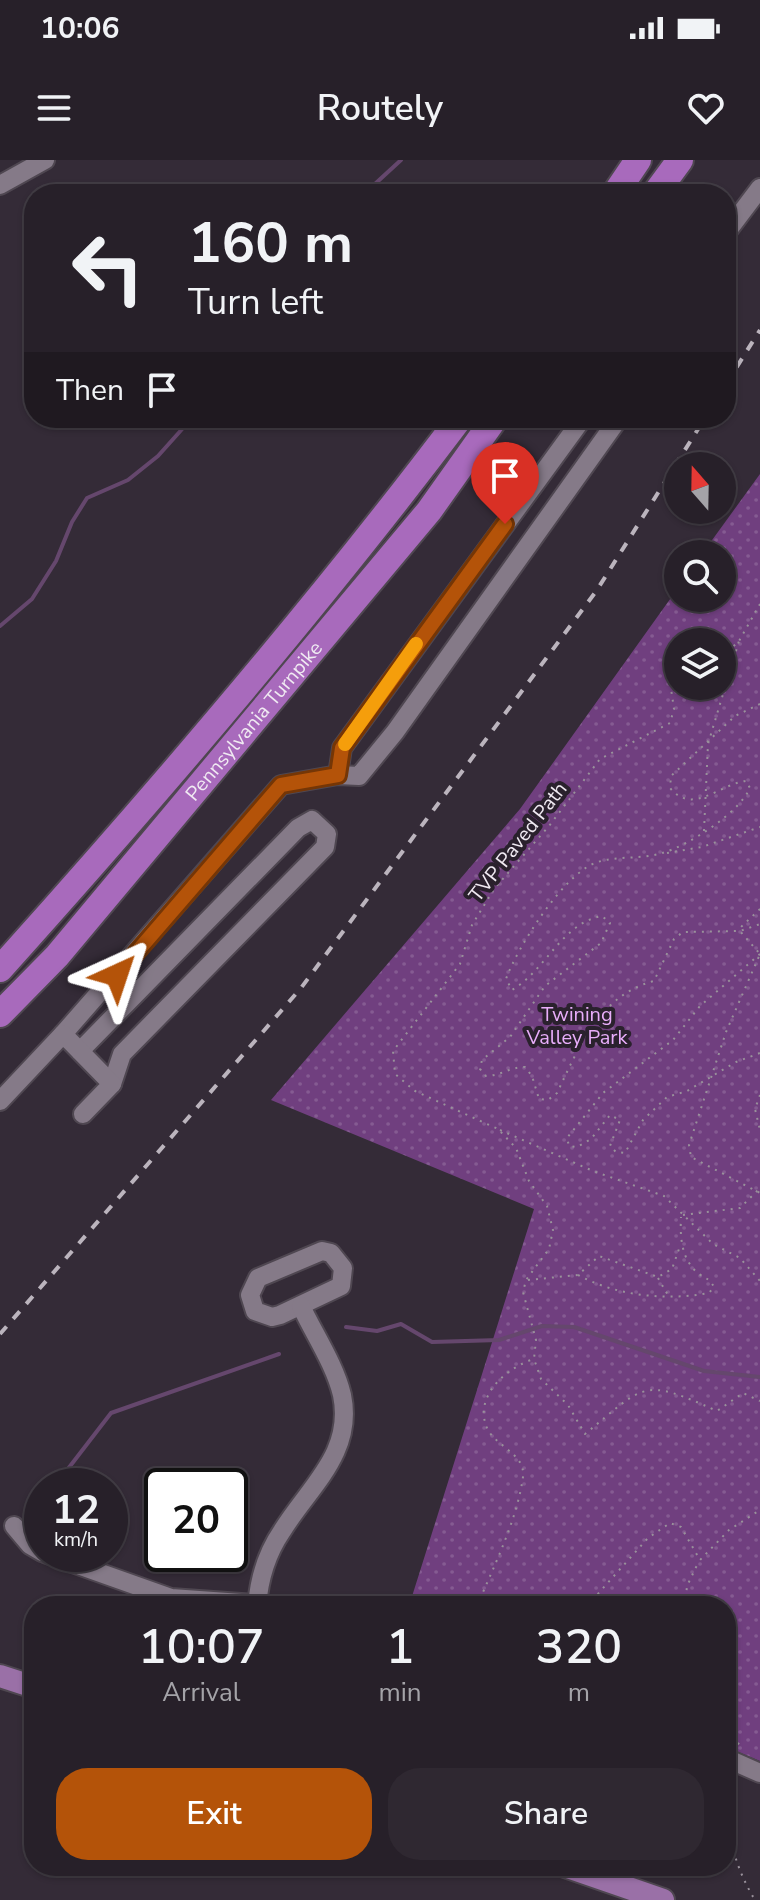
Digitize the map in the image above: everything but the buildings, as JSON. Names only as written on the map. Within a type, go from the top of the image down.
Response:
[{"type":"highway","points":[[622,184],[638,160]]},
{"type":"highway","points":[[662,184],[680,160]]},
{"type":"highway","name":"Pennsylvania Turnpike","points":[[0,969],[156,793],[370,537],[452,428]]},
{"type":"highway","name":"Pennsylvania Turnpike","points":[[0,1014],[57,956],[429,511],[488,428]]},
{"type":"main road","points":[[0,1676],[24,1684]]},
{"type":"main road","points":[[596,1876],[654,1899]]},
{"type":"street","points":[[0,185],[45,160]]},
{"type":"street","points":[[736,220],[760,188]]},
{"type":"street","points":[[338,775],[342,748],[576,428]]},
{"type":"street","points":[[0,1101],[63,1034],[281,785],[338,775],[359,776],[395,732],[612,428]]},
{"type":"street","points":[[80,1051],[298,828],[312,820],[327,834],[325,847],[122,1054],[112,1084],[83,1114]]},
{"type":"street","points":[[63,1034],[112,1084]]},
{"type":"street","points":[[313,1253],[331,1253],[343,1268],[341,1286],[301,1306],[272,1317],[261,1315],[252,1304],[252,1286],[258,1278],[313,1253]]},
{"type":"street","points":[[259,1596],[269,1555],[282,1530],[321,1480],[338,1448],[343,1424],[338,1384],[301,1306]]},
{"type":"street","points":[[14,1526],[24,1538]]},
{"type":"street","points":[[98,1572],[165,1596]]},
{"type":"street","points":[[736,1762],[760,1773]]},
{"type":"path","points":[[704,832],[708,744],[739,641],[760,604]]},
{"type":"path","points":[[736,644],[739,641]]},
{"type":"path","name":"TVP Paved Path","points":[[526,1280],[549,1249],[553,1230],[547,1206],[529,1181],[516,1148],[498,1129],[415,1091],[395,1074],[393,1051],[460,964],[472,925],[494,889],[549,826],[600,759],[670,723],[673,700]]},
{"type":"path","points":[[662,853],[704,832],[745,799],[750,788],[746,781],[735,782],[696,800],[677,797],[670,788],[671,776],[735,716],[760,704]]},
{"type":"path","points":[[760,827],[702,847],[592,864],[564,888],[512,962],[506,979],[512,990],[541,966],[568,934],[590,918],[602,916],[610,923],[601,943],[545,986],[510,1037],[482,1060],[480,1069],[486,1076],[495,1076],[513,1067],[525,1067],[532,1076],[539,1099],[548,1100],[557,1093],[598,1015],[634,986],[654,981],[674,939],[683,932],[740,931],[760,924]]},
{"type":"path","points":[[740,931],[760,909]]},
{"type":"path","points":[[740,931],[760,954]]},
{"type":"path","points":[[760,954],[700,1006],[673,1040],[603,1093],[571,1128],[567,1138],[569,1146],[577,1147],[591,1139],[610,1115],[620,1120],[610,1146],[616,1152],[625,1153],[643,1120],[667,1097],[760,1053]]},
{"type":"path","points":[[759,1193],[691,1157],[689,1145],[726,1032],[760,954]]},
{"type":"path","points":[[760,1095],[755,1109],[760,1130]]},
{"type":"path","points":[[498,1129],[593,1171],[664,1196],[713,1244],[740,1258],[760,1281]]},
{"type":"path","points":[[681,1215],[740,1208],[759,1193],[760,1188]]},
{"type":"path","points":[[658,1277],[672,1269],[680,1245],[681,1215]]},
{"type":"path","points":[[680,1245],[697,1273],[709,1279],[714,1287],[709,1293],[670,1297],[596,1285],[578,1275],[526,1280],[523,1292],[536,1340],[534,1359],[541,1379],[568,1405],[585,1434],[638,1390],[656,1387],[717,1411],[743,1393],[760,1401]]},
{"type":"path","points":[[578,1275],[599,1256],[658,1277],[670,1297]]},
{"type":"path","points":[[481,1596],[504,1539],[523,1474],[517,1459],[487,1428],[485,1413],[492,1388],[505,1372],[534,1359]]},
{"type":"path","points":[[686,1596],[687,1586],[700,1560],[729,1530],[760,1510]]},
{"type":"path","points":[[596,1596],[648,1538],[670,1523],[681,1527],[700,1560]]},
{"type":"path","points":[[736,1741],[744,1749],[736,1758]]},
{"type":"path","points":[[736,1855],[746,1886],[755,1900]]},
{"type":"green space","name":"Twining Valley Park","points":[[760,474],[760,1761],[736,1751],[736,1596],[412,1596],[534,1209],[271,1100],[520,809],[664,608],[664,612],[736,612],[736,540],[712,540],[724,524],[736,524],[736,507]]},
{"type":"waterway","points":[[375,184],[401,160]]},
{"type":"waterway","points":[[0,626],[32,599],[56,561],[72,522],[87,498],[128,480],[158,456],[183,428]]},
{"type":"waterway","points":[[346,1327],[377,1331],[401,1324],[432,1342],[499,1340],[542,1326],[574,1327],[704,1371],[760,1377]]},
{"type":"waterway","points":[[69,1468],[111,1413],[279,1354]]},
{"type":"railway","points":[[736,368],[760,330]]},
{"type":"railway","points":[[0,1334],[301,988],[597,590],[699,428]]},
{"type":"slow traffic","points":[[345,744],[416,644]]},
{"type":"route","points":[[117,975],[281,785],[338,775],[342,748],[505,524]]}]
